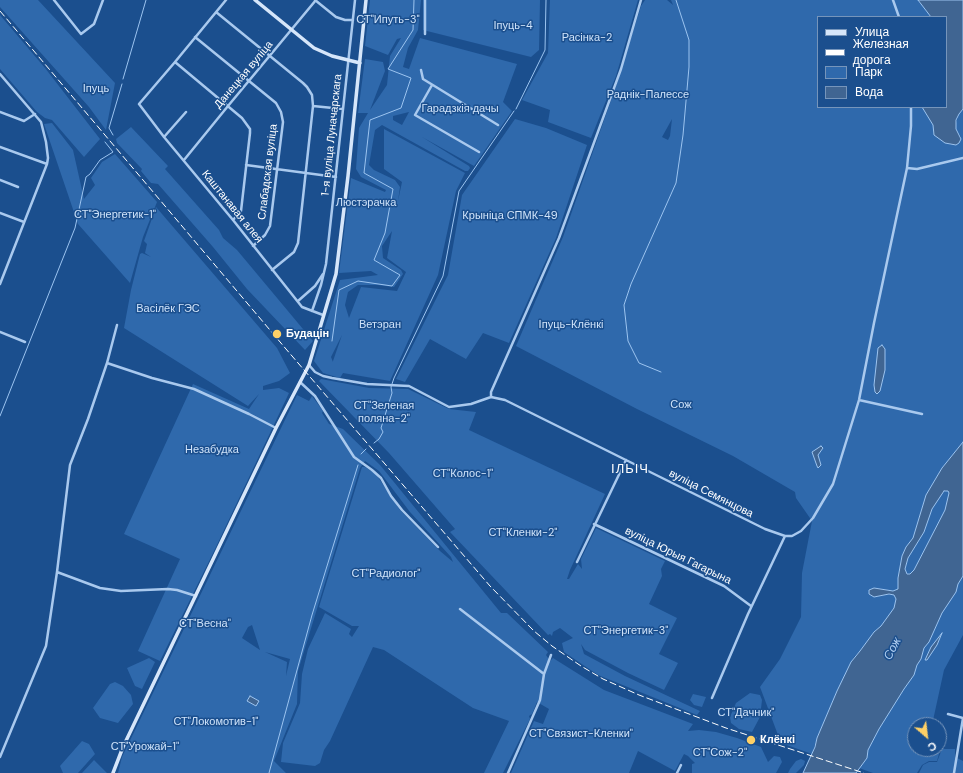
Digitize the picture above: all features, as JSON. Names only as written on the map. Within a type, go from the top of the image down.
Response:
[{"type":"street","points":[[54,0],[81,34],[94,24],[103,0]]},
{"type":"street","points":[[226,0],[175,62],[242,118],[250,129],[241,211],[233,220]]},
{"type":"street","points":[[256,0],[314,48],[324,54],[360,63]]},
{"type":"street","points":[[316,0],[336,17],[345,20],[353,20]]},
{"type":"street","name":"Данецкая вуліца","points":[[184,160],[316,0]]},
{"type":"street","name":"1-я вуліца Луначарскага","points":[[312,311],[324,271],[336,177],[355,0]]},
{"type":"street","points":[[113,773],[123,747],[276,428],[308,365],[336,274],[348,176],[366,0]]},
{"type":"street","points":[[425,0],[425,34]]},
{"type":"street","points":[[308,365],[315,372],[332,378],[366,384],[392,385],[413,388],[450,407],[471,404],[491,397],[490,392],[559,238],[621,69],[641,0]]},
{"type":"street","points":[[893,0],[899,16]]},
{"type":"street","points":[[216,12],[308,87],[312,95],[313,106],[298,243],[294,252],[272,270]]},
{"type":"street","name":"Слабадская вуліца","points":[[195,37],[276,103],[281,112],[283,122],[270,226],[265,235],[253,246]]},
{"type":"street","name":"Каштанавая алея","points":[[175,62],[139,104],[303,308],[323,315]]},
{"type":"street","points":[[421,70],[423,79],[498,125]]},
{"type":"street","points":[[0,74],[41,122],[48,158],[0,284]]},
{"type":"street","points":[[432,85],[415,115],[479,152]]},
{"type":"street","points":[[313,106],[343,109]]},
{"type":"street","points":[[712,698],[752,606],[785,536],[792,536],[801,531],[813,518],[833,484],[859,400],[907,168],[911,108]]},
{"type":"street","points":[[0,112],[24,121],[35,114]]},
{"type":"street","points":[[164,137],[186,112]]},
{"type":"street","points":[[0,147],[46,164]]},
{"type":"street","points":[[907,168],[917,169],[963,158]]},
{"type":"street","points":[[246,165],[336,177]]},
{"type":"street","points":[[0,180],[18,187]]},
{"type":"street","points":[[0,213],[24,222]]},
{"type":"street","points":[[298,301],[315,286],[324,271]]},
{"type":"street","points":[[0,757],[46,646],[70,465],[88,420],[118,325]]},
{"type":"street","points":[[0,332],[25,342]]},
{"type":"street","points":[[107,363],[152,378],[194,389],[276,428]]},
{"type":"street","points":[[300,381],[315,396],[354,457],[381,478],[391,496],[402,510],[438,547]]},
{"type":"street","name":"вуліца Семянцова","points":[[491,397],[506,400],[765,529],[785,536]]},
{"type":"street","points":[[859,400],[922,414]]},
{"type":"street","points":[[577,562],[626,460]]},
{"type":"street","name":"вуліца Юрыя Гагарына","points":[[594,524],[724,586],[752,606]]},
{"type":"street","points":[[57,572],[100,588],[121,591],[168,589],[177,590],[196,596]]},
{"type":"street","points":[[460,609],[544,674]]},
{"type":"street","points":[[508,773],[540,700],[544,674],[551,655]]},
{"type":"street","points":[[948,714],[963,718],[954,773]]},
{"type":"street","points":[[677,773],[681,764]]},
{"type":"green space","name":"Іпуць","points":[[0,0],[38,0],[115,83],[106,130],[89,107],[0,7]]},
{"type":"green space","points":[[370,0],[421,0],[418,30],[408,48],[403,67],[409,69],[420,38],[517,64],[503,102],[512,111],[474,166],[422,137],[469,166],[470,168],[468,171],[465,171],[382,125],[375,130],[369,165],[374,170],[395,180],[400,187],[398,201],[402,182],[384,169],[384,129],[465,173],[456,191],[438,275],[390,381],[343,373],[340,378],[323,373],[314,361],[340,280],[378,275],[371,271],[339,273],[351,178],[385,192],[386,190],[361,177],[356,169],[359,128],[368,113],[358,113],[365,59],[383,62],[385,71],[370,110],[387,85],[390,56],[401,38],[397,39],[388,55],[365,46]],"holes":[[[409,112],[402,125],[393,120],[393,116]],[[392,231],[387,258],[406,272],[397,291],[361,287],[349,318],[345,305],[348,292],[358,285],[394,287],[403,274],[401,270],[383,258],[382,246]],[[342,335],[333,362],[331,357]]]},
{"type":"green space","name":"Іпуць-4","points":[[423,0],[540,0],[539,50],[531,57],[423,30]]},
{"type":"green space","name":"Расінка-2","points":[[550,0],[638,0],[616,76],[591,138],[548,122],[550,110],[522,100],[548,53]]},
{"type":"green space","points":[[645,0],[667,0],[673,5],[671,0],[918,0],[930,16],[817,16],[817,108],[923,108],[933,125],[933,132],[945,143],[954,145],[959,143],[961,137],[956,129],[956,123],[959,114],[963,109],[963,442],[942,468],[926,495],[913,538],[906,547],[902,556],[898,578],[898,589],[893,591],[874,588],[869,590],[869,594],[874,597],[889,594],[894,595],[896,599],[894,608],[881,626],[874,632],[854,657],[837,691],[817,738],[812,754],[781,743],[760,687],[780,659],[801,617],[802,573],[812,521],[796,498],[795,492],[733,456],[637,409],[516,346],[563,237],[615,89],[641,6]],"holes":[[[672,119],[670,136],[668,140],[662,137]]]},
{"type":"green space","name":"Іпуць","points":[[0,15],[45,68],[100,139],[84,157],[52,120],[45,118],[37,112],[0,69]]},
{"type":"green space","name":"Крыніца СПМК-49","points":[[515,119],[546,128],[587,145],[556,238],[509,343],[483,333],[466,359],[430,339],[405,382],[396,379],[448,275],[462,195]]},
{"type":"green space","name":"СТ\"Энергетик-1\"","points":[[52,123],[73,150],[84,199],[95,185],[91,178],[102,162],[115,154],[157,202],[143,237],[130,283],[78,224],[44,124]]},
{"type":"green space","points":[[131,127],[168,166],[165,169],[219,230],[223,238],[237,250],[313,341],[305,350],[247,289],[213,247],[158,184],[151,183],[141,171],[142,169],[117,143],[116,139]]},
{"type":"green space","points":[[156,207],[277,348],[290,373],[279,381],[263,386],[263,390],[279,388],[289,393],[160,661],[138,651],[180,559],[124,534],[193,384],[249,409],[259,394],[248,406],[124,328],[140,254],[142,253],[151,257],[145,253],[147,244],[144,241]]},
{"type":"green space","points":[[321,379],[369,388],[408,389],[449,409],[476,412],[469,430],[605,494],[567,579],[569,579],[578,564],[582,569],[581,559],[596,528],[665,561],[661,569],[662,576],[649,604],[677,618],[659,654],[678,663],[664,690],[585,650],[581,644],[584,654],[625,676],[700,711],[697,715],[598,675],[564,652],[562,643],[573,638],[560,628],[553,632],[552,636],[550,634],[548,635],[450,532],[455,529],[389,453],[319,381]]},
{"type":"green space","points":[[297,395],[309,401],[312,396],[323,411],[322,413],[329,424],[343,429],[380,465],[501,613],[507,613],[548,652],[546,655],[550,661],[553,658],[604,690],[693,724],[688,731],[699,730],[716,732],[737,738],[761,747],[768,762],[774,756],[780,757],[782,762],[776,773],[692,773],[692,764],[695,763],[684,754],[675,771],[638,751],[629,773],[511,773],[534,721],[543,724],[549,709],[537,702],[503,773],[484,773],[509,721],[473,708],[384,650],[373,647],[330,741],[324,750],[320,763],[315,766],[281,762],[283,743],[300,703],[302,674],[308,649],[325,613],[351,629],[349,634],[352,637],[359,626],[352,626],[319,607],[362,467],[365,467],[376,474],[400,510],[440,551],[453,562],[451,557],[410,512],[379,471],[365,461],[360,468],[298,671],[297,704],[274,761],[286,773],[118,773],[122,757]],"holes":[[[252,625],[260,650],[242,638],[248,627]],[[265,652],[290,659],[286,676],[287,662]]]},
{"type":"green space","points":[[949,491],[949,494],[945,510],[914,570],[910,574],[906,573],[905,569],[908,558],[924,532],[932,509],[942,493]]},
{"type":"green space","points":[[963,576],[963,635],[944,670],[934,717],[907,717],[907,757],[938,757],[937,761],[929,761],[922,765],[917,773],[873,773],[859,768],[867,758],[868,750],[879,729],[914,675],[924,648],[929,642],[942,613],[956,592],[958,584]]},
{"type":"green space","points":[[149,658],[155,662],[142,689],[135,686],[127,668]]},
{"type":"green space","points":[[115,682],[123,686],[131,695],[133,704],[118,723],[100,718],[93,708],[110,684]]},
{"type":"green space","name":"СТ\"Дачник\"","points":[[750,693],[760,695],[762,700],[760,717],[752,732],[739,729],[731,723],[730,717],[736,703]]},
{"type":"green space","points":[[693,694],[706,697],[702,707],[694,705],[690,700]]},
{"type":"green space","points":[[82,741],[89,744],[95,754],[78,773],[63,773],[60,766]]},
{"type":"green space","points":[[947,749],[955,749],[955,757],[963,761],[963,773],[919,773],[923,765],[929,762],[937,762],[939,757],[947,757]]},
{"type":"green space","points":[[801,759],[805,761],[804,765],[796,773],[788,773],[796,761]]},
{"type":"green space","points":[[94,760],[107,773],[82,773]]},
{"type":"water","points":[[918,0],[963,0],[963,109],[956,120],[956,129],[961,139],[956,145],[945,143],[934,135],[933,125],[923,108],[947,108],[947,16],[930,16]]},
{"type":"water","points":[[882,345],[885,349],[885,370],[880,391],[877,394],[875,392],[874,385],[878,348]]},
{"type":"water","name":"Сож","points":[[963,442],[963,576],[958,584],[956,592],[942,613],[929,642],[924,648],[914,675],[879,729],[868,750],[867,758],[856,773],[803,773],[837,691],[851,662],[894,608],[896,599],[894,595],[889,594],[874,597],[869,594],[869,590],[874,588],[893,591],[898,589],[898,578],[902,556],[906,547],[913,538],[926,495],[942,468]],"holes":[[[944,491],[948,491],[949,493],[945,510],[914,570],[910,574],[907,574],[905,569],[908,558],[924,532],[932,509]]]},
{"type":"water","points":[[821,446],[823,448],[818,455],[821,465],[818,468],[812,452]]},
{"type":"water","points":[[942,633],[937,645],[927,660],[925,660],[931,647]]},
{"type":"water","points":[[250,696],[259,701],[256,706],[247,701]]},
{"type":"waterway","points":[[123,79],[146,0]]},
{"type":"waterway","points":[[332,341],[339,290],[358,281],[392,286],[400,275],[374,260],[385,233],[393,189],[364,173],[370,120],[401,108],[411,78],[388,69],[413,30],[414,0]]},
{"type":"waterway","points":[[516,109],[545,50],[546,0]]},
{"type":"waterway","points":[[661,372],[639,363],[628,341],[624,305],[631,284],[676,183],[683,135],[689,67],[689,40],[676,0]]},
{"type":"waterway","points":[[113,135],[109,128],[122,84]]},
{"type":"waterway","points":[[374,443],[379,439],[383,432],[381,428],[392,393],[391,387],[394,378],[443,276],[459,191],[514,111]]},
{"type":"waterway","points":[[0,416],[75,228],[86,177],[100,160],[113,152],[105,142]]},
{"type":"waterway","points":[[361,454],[366,449]]},
{"type":"waterway","points":[[269,773],[312,615],[358,465]]},
{"type":"railway","points":[[0,11],[286,349],[490,586],[534,631],[552,646],[581,666],[603,679],[639,695],[726,728],[864,773]]},
{"type":"place","name":"Будацін","points":[[277,334]]},
{"type":"place","name":"Клёнкі","points":[[751,740]]},
{"type":"district","name":"ІЛЬІЧ","points":[[630,470]]},
{"type":"park label","name":"СТ\"Ипуть-3\"","points":[[388,20]]},
{"type":"park label","name":"Раднік-Палессе","points":[[648,95]]},
{"type":"park label","name":"Гарадзкія дачы","points":[[460,109]]},
{"type":"park label","name":"Люстэрачка","points":[[366,203]]},
{"type":"park label","name":"Васілёк ГЭС","points":[[168,309]]},
{"type":"park label","name":"Ветэран","points":[[380,325]]},
{"type":"park label","name":"Іпуць-Клёнкі","points":[[571,325]]},
{"type":"park label","name":"СТ\"Зеленая поляна-2\"","points":[[384,412]]},
{"type":"park label","name":"Незабудка","points":[[212,450]]},
{"type":"park label","name":"СТ\"Колос-1\"","points":[[463,474]]},
{"type":"park label","name":"СТ\"Кленки-2\"","points":[[523,533]]},
{"type":"park label","name":"СТ\"Радиолог\"","points":[[386,574]]},
{"type":"park label","name":"СТ\"Весна\"","points":[[205,624]]},
{"type":"park label","name":"СТ\"Энергетик-3\"","points":[[626,631]]},
{"type":"park label","name":"СТ\"Локомотив-1\"","points":[[216,722]]},
{"type":"park label","name":"СТ\"Связист-Кленки\"","points":[[581,734]]},
{"type":"park label","name":"СТ\"Урожай-1\"","points":[[145,747]]},
{"type":"park label","name":"СТ\"Сож-2\"","points":[[720,753]]}]
